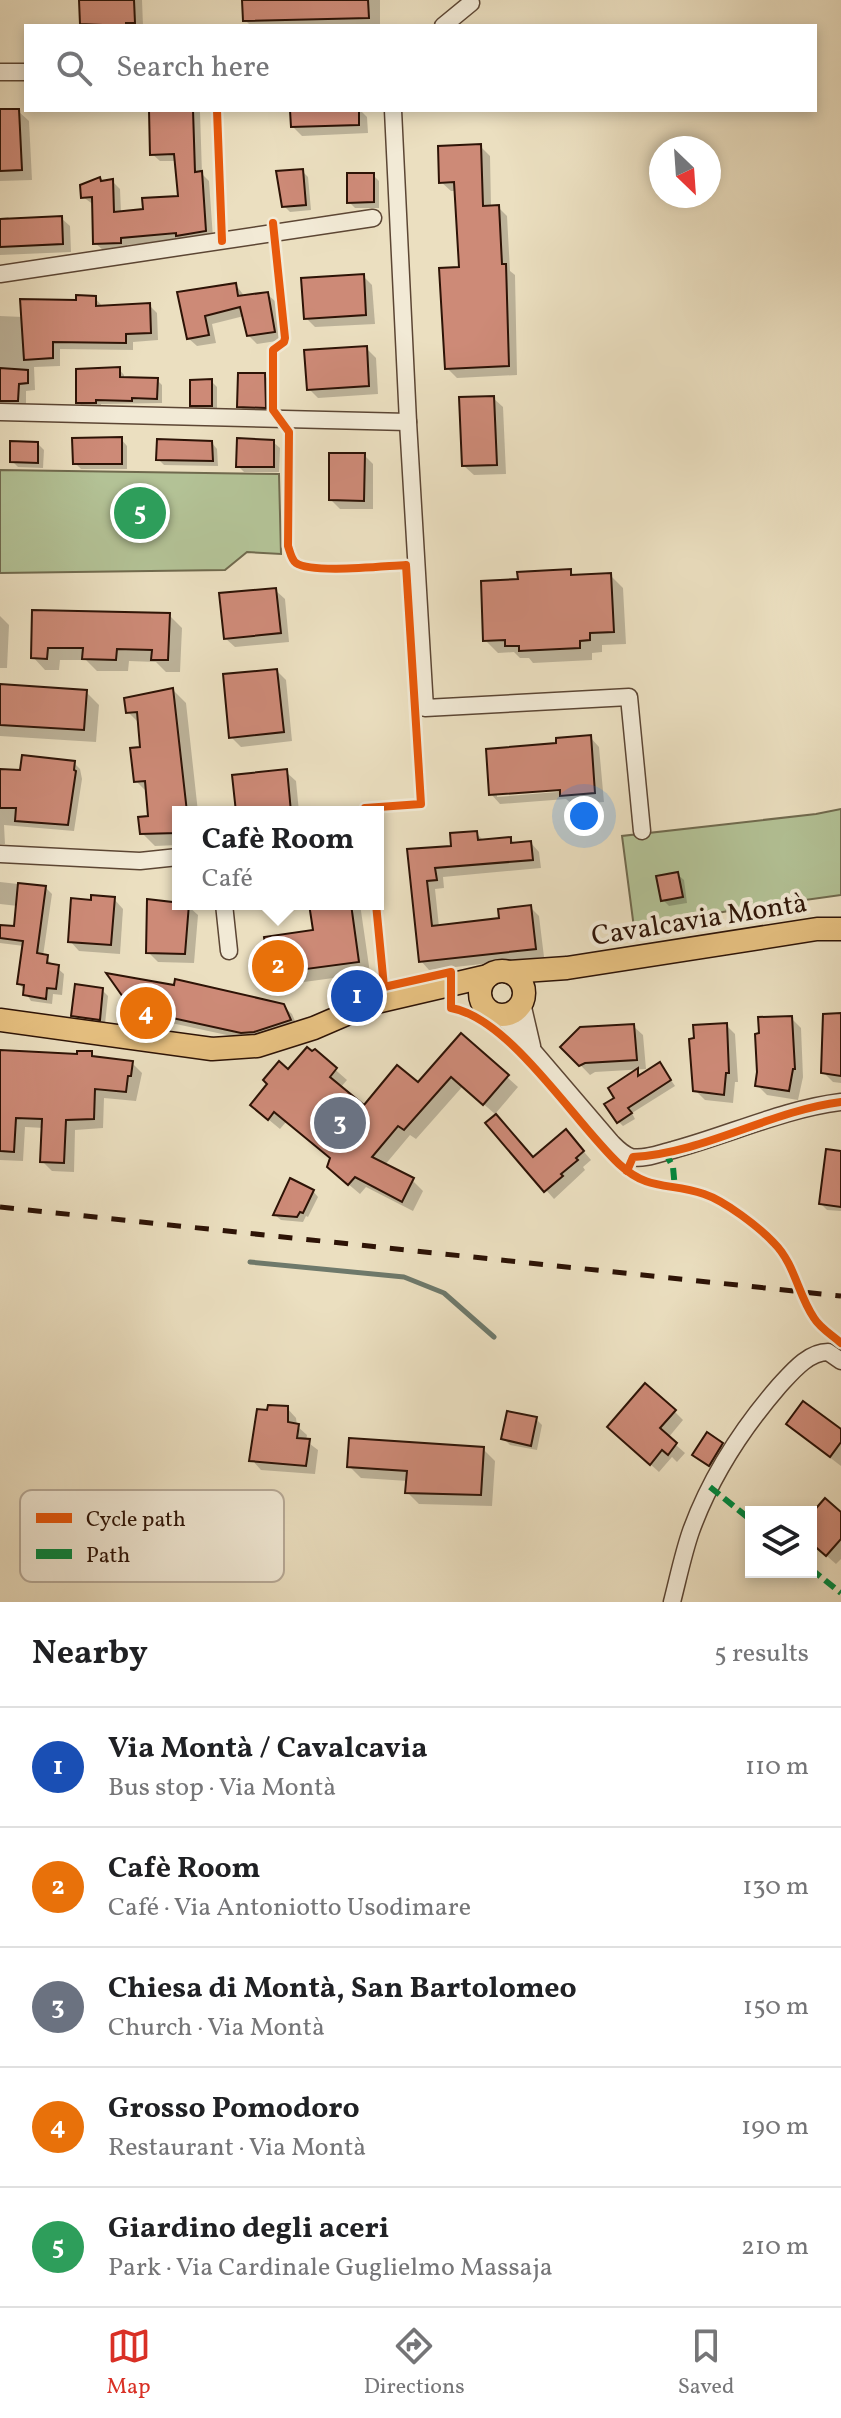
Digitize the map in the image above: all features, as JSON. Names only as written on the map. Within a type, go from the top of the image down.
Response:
[{"type":"main road","name":"Cavalcavia Montà","points":[[0,1020],[224,1050],[257,1046],[314,1028],[372,1003],[498,974],[567,968],[817,929],[841,929]]},
{"type":"main road","name":"Cavalcavia Montà","points":[[523,999],[567,968]]},
{"type":"main road","points":[[400,997],[464,1000],[491,1010],[513,1013],[523,999],[521,981],[498,974],[481,986],[480,1000],[491,1010]]},
{"type":"street","points":[[445,24],[471,3]]},
{"type":"street","points":[[0,72],[24,72]]},
{"type":"street","points":[[393,112],[425,708],[629,697],[642,831]]},
{"type":"street","points":[[0,274],[373,218]]},
{"type":"street","points":[[0,412],[408,422]]},
{"type":"street","points":[[0,854],[140,861],[172,858]]},
{"type":"street","points":[[225,910],[229,951]]},
{"type":"street","points":[[523,999],[534,1051]]},
{"type":"street","points":[[491,1010],[510,1024],[611,1142],[633,1157],[646,1158],[816,1106],[841,1102]]},
{"type":"street","points":[[672,1602],[690,1532],[722,1463],[746,1424],[789,1375],[811,1356],[828,1352],[841,1361]]},
{"type":"green space","points":[[0,470],[279,474],[281,554],[247,552],[225,570],[0,573]]},
{"type":"green space","points":[[841,809],[841,895],[634,928],[622,836]]},
{"type":"building","points":[[79,0],[134,0],[135,23],[80,24]]},
{"type":"building","points":[[242,0],[368,0],[369,18],[243,21]]},
{"type":"building","points":[[0,109],[19,109],[22,170],[0,171]]},
{"type":"building","points":[[149,112],[193,112],[195,172],[202,171],[206,231],[176,236],[176,233],[121,238],[121,243],[93,244],[92,197],[81,198],[80,185],[100,177],[101,181],[113,179],[114,212],[143,209],[142,198],[178,196],[174,154],[150,155]]},
{"type":"building","points":[[290,112],[359,112],[359,125],[291,127]]},
{"type":"building","points":[[481,144],[483,206],[499,205],[502,264],[506,264],[509,366],[445,369],[439,268],[459,267],[454,182],[439,183],[438,146]]},
{"type":"building","points":[[303,169],[306,205],[282,207],[276,171]]},
{"type":"building","points":[[347,173],[374,173],[374,202],[347,203]]},
{"type":"building","points":[[62,216],[63,244],[0,247],[0,219]]},
{"type":"building","points":[[364,274],[366,315],[304,319],[301,278]]},
{"type":"building","points":[[236,283],[238,296],[268,292],[275,332],[247,336],[240,307],[205,316],[209,335],[187,339],[177,292]]},
{"type":"building","points":[[76,295],[96,296],[96,306],[150,303],[151,333],[126,334],[126,343],[53,342],[53,358],[24,360],[20,299],[76,300]]},
{"type":"building","points":[[367,346],[369,386],[307,390],[304,350]]},
{"type":"building","points":[[120,367],[120,377],[158,378],[157,399],[76,403],[76,369]]},
{"type":"building","points":[[0,368],[28,370],[28,383],[19,384],[18,401],[0,401]]},
{"type":"building","points":[[238,373],[265,373],[266,408],[237,407]]},
{"type":"building","points":[[212,379],[212,406],[190,406],[190,380]]},
{"type":"building","points":[[494,396],[497,465],[462,466],[459,397]]},
{"type":"building","points":[[122,437],[122,464],[73,464],[72,438]]},
{"type":"building","points":[[237,438],[274,440],[274,467],[236,467]]},
{"type":"building","points":[[157,439],[212,441],[213,461],[156,460]]},
{"type":"building","points":[[10,441],[38,442],[38,463],[10,462]]},
{"type":"building","points":[[329,453],[365,453],[364,501],[329,500]]},
{"type":"building","points":[[571,569],[571,575],[611,573],[614,632],[590,633],[590,640],[580,641],[580,648],[519,651],[519,646],[505,646],[505,640],[483,641],[481,581],[518,579],[517,572]]},
{"type":"building","points":[[276,588],[281,633],[224,639],[219,593]]},
{"type":"building","points":[[32,610],[170,613],[168,660],[151,660],[152,650],[117,649],[116,660],[82,659],[83,648],[48,648],[47,659],[31,658]]},
{"type":"building","points":[[277,669],[284,732],[229,738],[223,674]]},
{"type":"building","points":[[0,684],[87,690],[84,730],[0,725]]},
{"type":"building","points":[[173,688],[186,806],[172,806],[172,833],[140,834],[138,817],[148,816],[145,781],[134,782],[130,748],[140,747],[137,712],[126,713],[124,698]]},
{"type":"building","points":[[591,735],[595,793],[560,796],[560,790],[489,795],[486,749],[556,743],[556,738]]},
{"type":"building","points":[[22,755],[75,761],[68,825],[15,821],[16,808],[0,808],[0,769],[20,770]]},
{"type":"building","points":[[287,769],[290,806],[235,806],[232,775]]},
{"type":"building","points":[[477,831],[478,840],[511,837],[511,843],[531,841],[533,860],[435,868],[437,880],[427,881],[432,926],[499,918],[498,909],[531,905],[536,949],[419,962],[407,849],[451,846],[450,833]]},
{"type":"building","points":[[678,872],[683,897],[661,901],[656,876]]},
{"type":"building","points":[[18,883],[46,886],[37,953],[48,955],[47,963],[59,965],[56,989],[47,988],[46,999],[23,995],[24,985],[17,984],[23,941],[0,938],[0,925],[14,926]]},
{"type":"building","points":[[91,895],[115,897],[111,945],[68,942],[71,898],[91,900]]},
{"type":"building","points":[[147,899],[172,902],[172,910],[189,910],[185,954],[146,953]]},
{"type":"building","points":[[310,910],[352,910],[359,962],[269,974],[264,937],[313,930]]},
{"type":"building","points":[[106,973],[174,985],[175,979],[284,1004],[291,1020],[241,1033],[154,1014],[153,1020],[128,1016],[130,1007]]},
{"type":"building","points":[[75,984],[103,988],[100,1020],[71,1016]]},
{"type":"building","points":[[841,1013],[841,1076],[821,1073],[823,1014]]},
{"type":"building","points":[[792,1016],[795,1069],[789,1091],[755,1086],[758,1017]]},
{"type":"building","points":[[727,1023],[729,1073],[726,1073],[724,1095],[693,1091],[689,1039],[694,1038],[693,1025]]},
{"type":"building","points":[[634,1024],[637,1060],[579,1066],[560,1047],[580,1027]]},
{"type":"building","points":[[461,1033],[509,1075],[483,1105],[451,1077],[404,1130],[398,1126],[372,1157],[414,1178],[402,1202],[355,1177],[348,1185],[327,1167],[330,1158],[274,1112],[268,1120],[250,1105],[267,1084],[263,1080],[279,1061],[288,1069],[307,1047],[312,1051],[315,1049],[337,1068],[330,1077],[364,1105],[397,1065],[418,1082]]},
{"type":"building","points":[[0,1050],[77,1054],[77,1051],[92,1051],[92,1056],[133,1061],[131,1076],[128,1076],[126,1092],[95,1089],[94,1119],[66,1120],[64,1163],[40,1162],[42,1119],[16,1118],[14,1152],[0,1151]]},
{"type":"building","points":[[660,1062],[671,1080],[628,1108],[632,1113],[617,1123],[604,1104],[614,1098],[608,1088],[638,1068],[638,1076]]},
{"type":"building","points":[[496,1114],[533,1157],[566,1129],[584,1151],[561,1174],[563,1176],[544,1192],[485,1123]]},
{"type":"building","points":[[826,1149],[841,1151],[841,1207],[819,1204]]},
{"type":"building","points":[[290,1178],[314,1190],[303,1213],[300,1212],[297,1217],[273,1215]]},
{"type":"building","points":[[645,1383],[676,1410],[660,1428],[677,1443],[668,1455],[662,1450],[650,1465],[607,1427]]},
{"type":"building","points":[[803,1401],[841,1429],[841,1442],[830,1457],[786,1424]]},
{"type":"building","points":[[268,1405],[288,1406],[288,1422],[299,1424],[297,1438],[310,1439],[306,1466],[249,1461],[257,1409],[267,1410]]},
{"type":"building","points":[[507,1411],[537,1417],[531,1446],[501,1439]]},
{"type":"building","points":[[707,1432],[723,1443],[709,1466],[692,1455]]},
{"type":"building","points":[[349,1438],[484,1447],[481,1495],[405,1493],[407,1471],[347,1467]]},
{"type":"building","points":[[825,1498],[841,1512],[841,1539],[826,1556],[817,1548],[817,1507]]},
{"type":"waterway","points":[[250,1262],[404,1277],[444,1293],[494,1337]]},
{"type":"railway","points":[[0,1207],[841,1296]]},
{"type":"marked path","points":[[665,1152],[673,1167],[675,1189]]},
{"type":"marked path","points":[[710,1487],[745,1515]]},
{"type":"marked path","points":[[817,1574],[841,1593]]},
{"type":"cycle path","points":[[217,112],[222,241]]},
{"type":"cycle path","points":[[273,223],[285,338],[273,350],[273,410],[289,432],[288,546],[291,555],[296,563],[317,568],[406,565],[421,804],[384,807]]},
{"type":"cycle path","points":[[377,910],[384,987],[451,972],[451,1008],[473,1016],[518,1051],[619,1164],[650,1183],[692,1190],[712,1197],[768,1237],[787,1260],[814,1318],[841,1343]]},
{"type":"cycle path","points":[[627,1171],[633,1157],[685,1148],[789,1114],[841,1102]]},
{"type":"place","name":"Giardino degli aceri","points":[[140,513]]},
{"type":"place","name":"Cafè Room","points":[[278,966]]},
{"type":"place","name":"Via Montà / Cavalcavia","points":[[357,996]]},
{"type":"place","name":"Grosso Pomodoro","points":[[146,1013]]},
{"type":"place","name":"Chiesa di Montà, San Bartolomeo","points":[[340,1123]]}]
